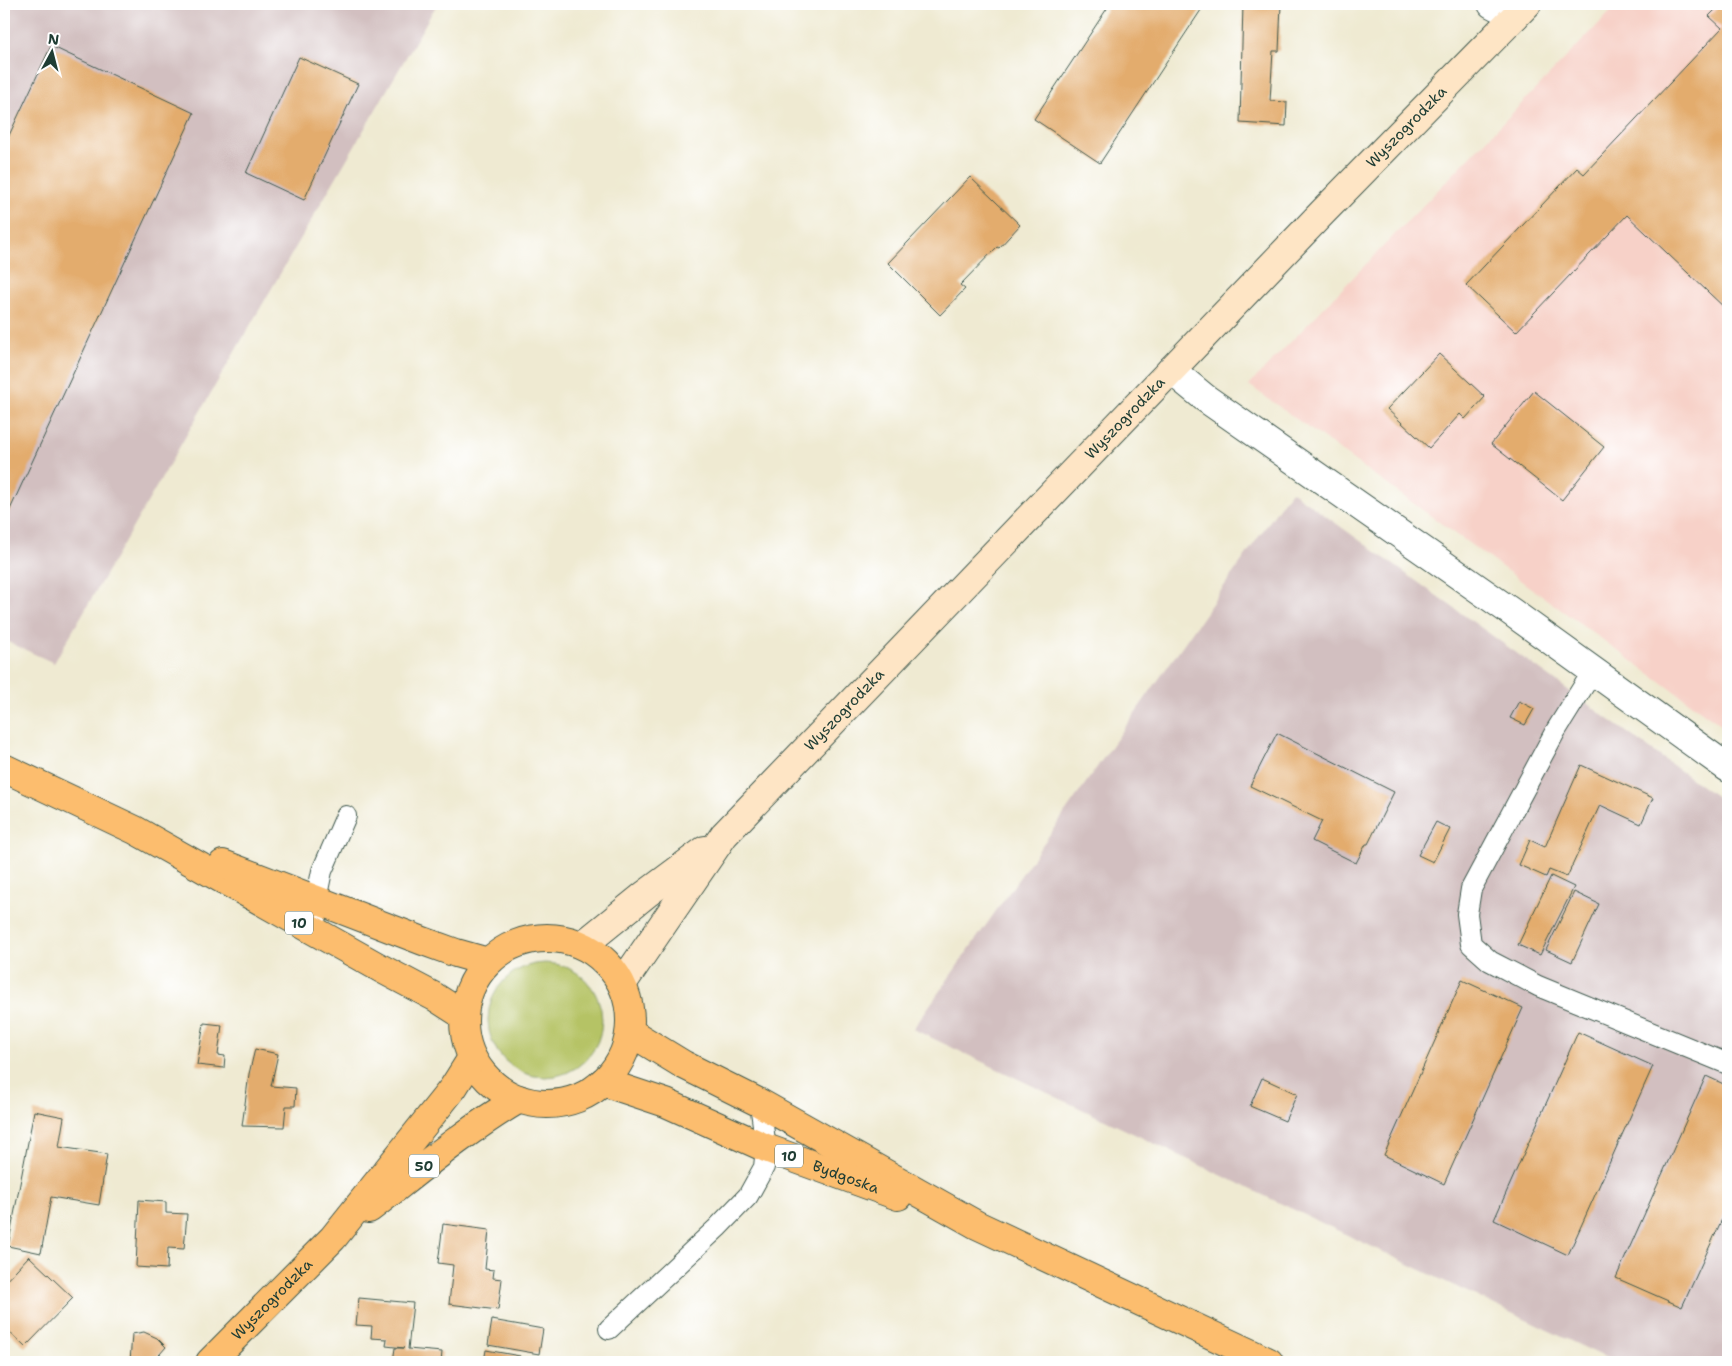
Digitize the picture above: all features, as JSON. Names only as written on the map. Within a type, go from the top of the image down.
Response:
[{"type":"main road","name":"Wyszogrodzka","points":[[622,984],[724,836],[1323,212],[1511,8]]},
{"type":"main road","name":"10","points":[[4,768],[135,830],[440,947],[488,962]]},
{"type":"main road","name":"10","points":[[135,830],[315,932],[427,992],[464,1015]]},
{"type":"main road","name":"Wyszogrodzka","points":[[583,945],[646,894],[724,836]]},
{"type":"main road","points":[[552,938],[568,940],[583,945],[608,964],[622,984],[629,1007],[630,1032],[626,1048],[619,1063],[604,1082],[587,1094],[568,1102],[548,1105],[510,1096],[495,1086],[482,1073],[472,1058],[465,1037],[464,1015],[471,986],[478,973],[488,962],[506,948],[529,939],[552,938]]},
{"type":"main road","name":"Bydgoska","points":[[630,1032],[684,1065],[760,1103],[977,1225],[1269,1362]]},
{"type":"main road","name":"Wyszogrodzka","points":[[210,1362],[333,1238],[447,1095],[472,1058]]},
{"type":"main road","name":"Bydgoska","points":[[604,1082],[666,1103],[766,1148],[977,1225]]},
{"type":"main road","name":"Wyszogrodzka","points":[[333,1238],[458,1138],[518,1099]]},
{"type":"street","points":[[1171,370],[1205,398],[1728,768]]},
{"type":"lane","points":[[1593,671],[1555,732],[1471,889],[1467,914],[1472,944],[1490,961],[1538,986],[1728,1064]]},
{"type":"lane","points":[[315,932],[316,900],[322,871],[346,816]]},
{"type":"lane","points":[[609,1329],[717,1228],[748,1196],[764,1167],[766,1148],[760,1103]]},
{"type":"shaded area","points":[[4,4],[437,4],[54,663],[4,640]]},
{"type":"shaded area","points":[[1618,4],[1728,4],[1728,730],[1249,385]]},
{"type":"shaded area","points":[[1291,491],[1728,805],[1728,1362],[1615,1362],[913,1029]]},
{"type":"green space","points":[[545,963],[567,967],[585,980],[598,998],[602,1020],[598,1042],[585,1060],[567,1073],[545,1077],[523,1073],[505,1060],[492,1042],[488,1020],[492,998],[505,980],[523,967]]},
{"type":"building","points":[[1110,4],[1205,4],[1100,163],[1034,119]]},
{"type":"building","points":[[1243,4],[1281,4],[1279,51],[1273,51],[1270,101],[1287,102],[1286,126],[1240,123]]},
{"type":"building","points":[[1721,4],[1728,4],[1728,311],[1627,215],[1516,332],[1466,285],[1577,168],[1584,174],[1722,28],[1709,16]]},
{"type":"building","points":[[51,46],[194,113],[7,516],[4,514],[4,146]]},
{"type":"building","points":[[299,57],[358,84],[304,200],[246,173]]},
{"type":"building","points":[[970,177],[1020,225],[960,285],[965,289],[940,315],[888,263]]},
{"type":"building","points":[[1439,354],[1485,397],[1465,419],[1460,414],[1429,448],[1387,409]]},
{"type":"building","points":[[1534,391],[1604,447],[1562,500],[1491,444]]},
{"type":"building","points":[[1519,701],[1534,709],[1525,725],[1510,718]]},
{"type":"building","points":[[1277,733],[1394,792],[1368,844],[1366,844],[1356,863],[1312,841],[1322,821],[1250,786]]},
{"type":"building","points":[[1581,765],[1653,798],[1641,824],[1600,805],[1567,877],[1549,870],[1546,877],[1519,865],[1530,840],[1545,847]]},
{"type":"building","points":[[1436,822],[1450,829],[1433,862],[1418,855]]},
{"type":"building","points":[[1551,876],[1574,887],[1540,955],[1518,945]]},
{"type":"building","points":[[1574,892],[1599,904],[1572,962],[1546,950]]},
{"type":"building","points":[[1462,980],[1523,1008],[1444,1184],[1384,1155]]},
{"type":"building","points":[[204,1023],[222,1025],[218,1055],[225,1056],[224,1068],[197,1065]]},
{"type":"building","points":[[1578,1032],[1653,1066],[1568,1255],[1494,1220]]},
{"type":"building","points":[[255,1049],[278,1054],[271,1086],[296,1088],[295,1106],[286,1106],[284,1127],[242,1126],[249,1074]]},
{"type":"building","points":[[1706,1076],[1728,1086],[1728,1206],[1682,1307],[1616,1278]]},
{"type":"building","points":[[1262,1078],[1297,1094],[1285,1121],[1250,1106]]},
{"type":"building","points":[[34,1111],[64,1117],[59,1147],[107,1154],[99,1205],[51,1197],[41,1253],[8,1246]]},
{"type":"building","points":[[139,1200],[166,1202],[166,1213],[187,1214],[184,1249],[168,1248],[167,1269],[136,1267]]},
{"type":"building","points":[[443,1224],[489,1230],[485,1269],[494,1270],[493,1278],[502,1279],[498,1310],[449,1304],[453,1265],[438,1263]]},
{"type":"building","points":[[29,1256],[73,1298],[25,1347],[4,1327],[4,1283]]},
{"type":"building","points":[[359,1298],[413,1303],[408,1349],[442,1352],[441,1362],[393,1362],[395,1348],[404,1348],[386,1346],[387,1339],[371,1338],[372,1326],[356,1325]]},
{"type":"building","points":[[492,1320],[543,1329],[539,1354],[488,1345]]},
{"type":"building","points":[[144,1332],[157,1338],[166,1347],[153,1362],[130,1362],[132,1334]]},
{"type":"building","points":[[486,1350],[520,1356],[519,1362],[484,1362]]}]
